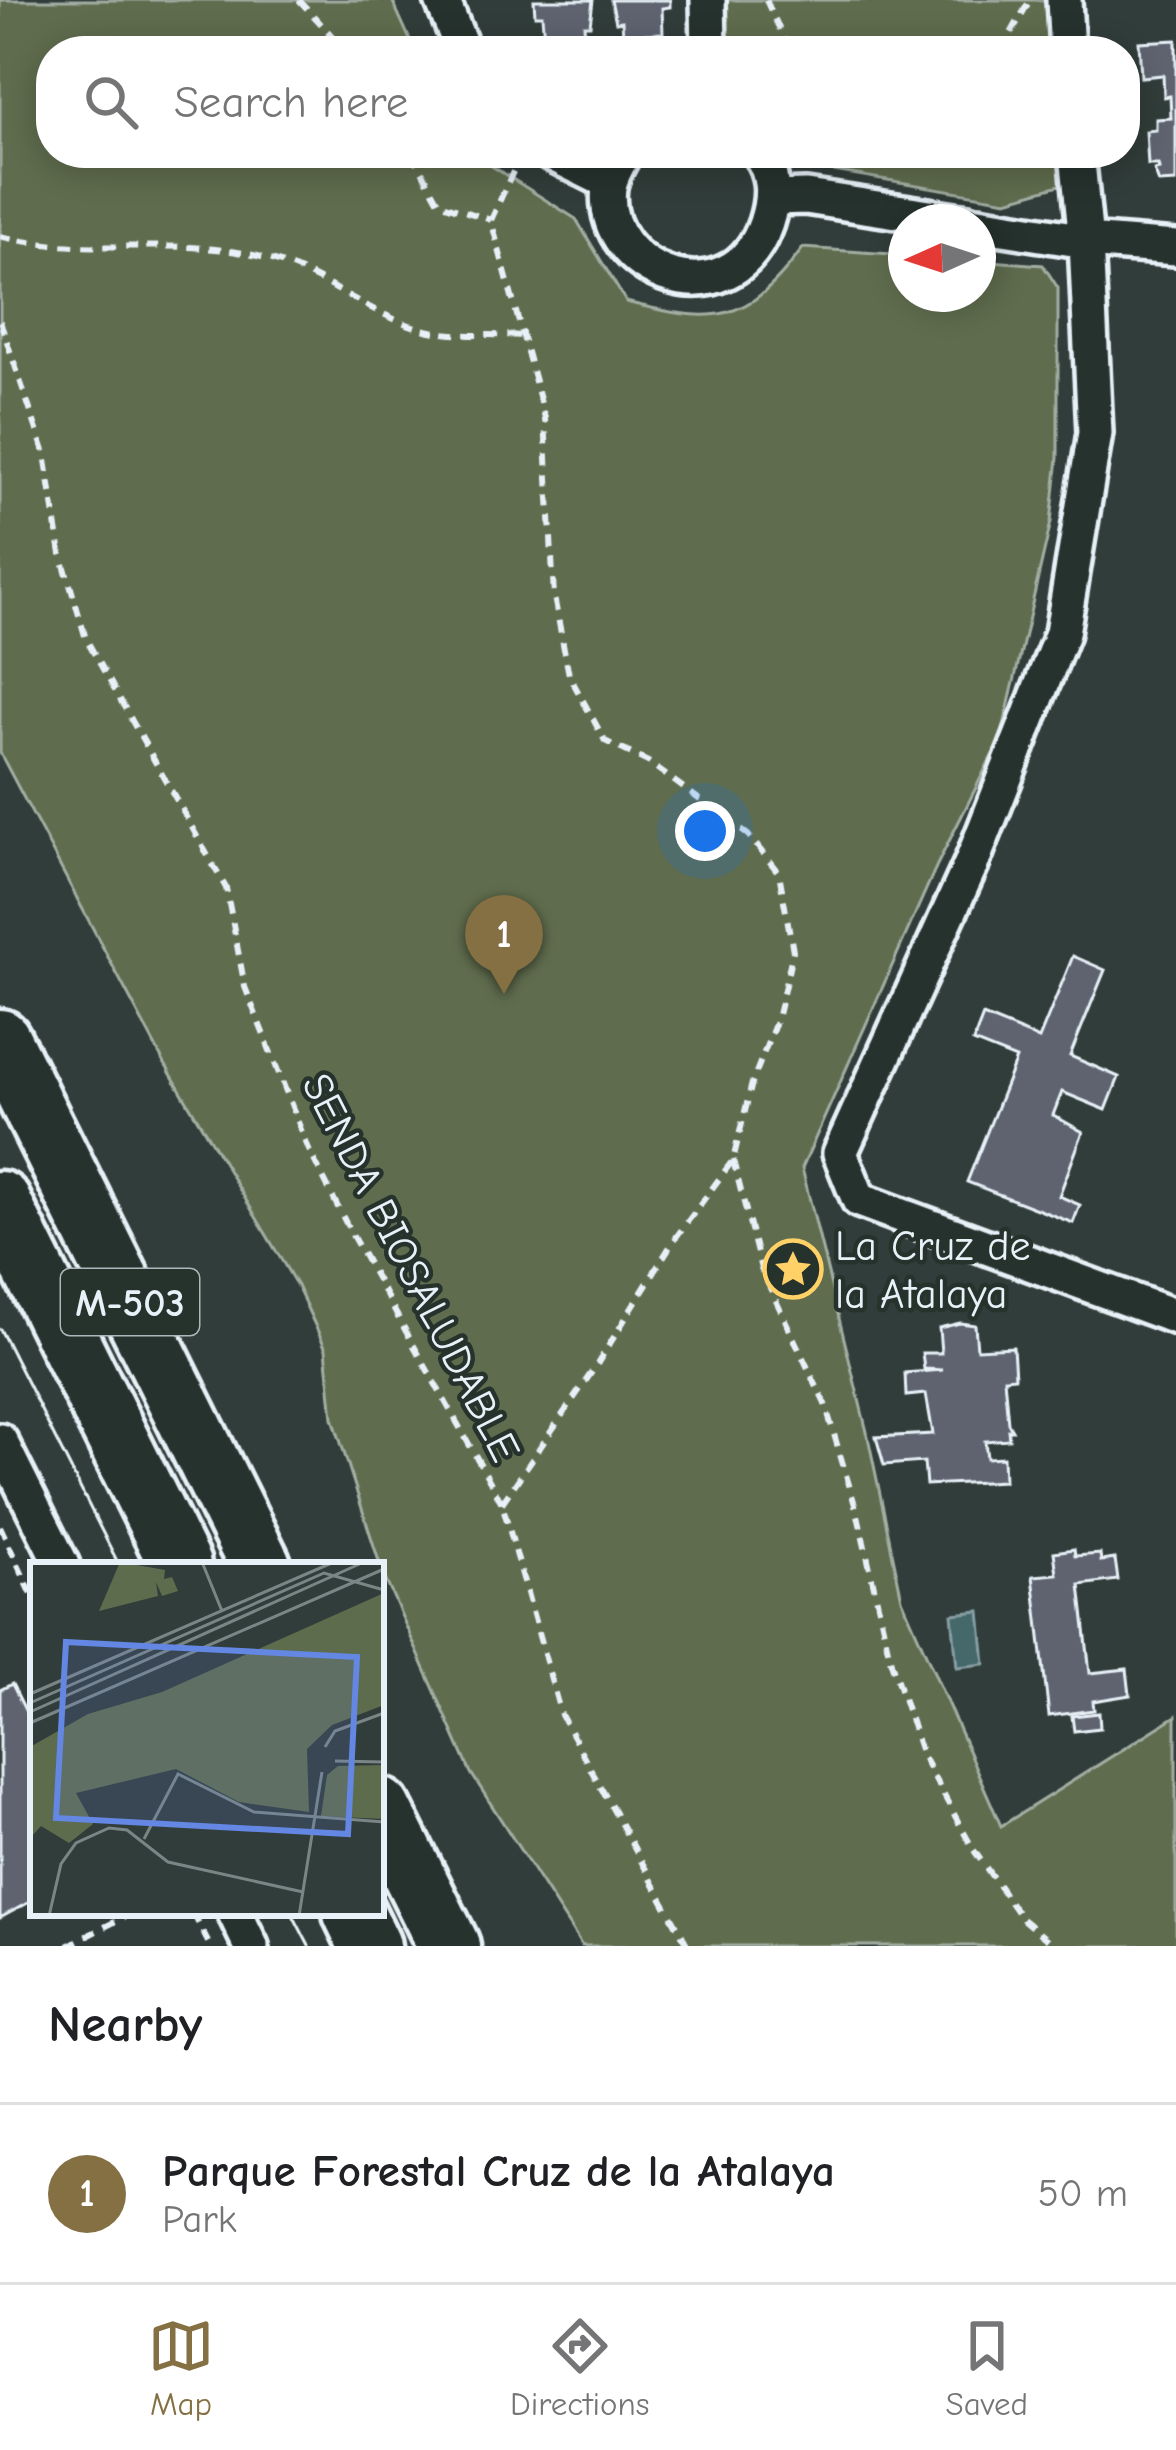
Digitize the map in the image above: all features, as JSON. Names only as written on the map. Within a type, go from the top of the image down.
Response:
[{"type":"highway","name":"M-503","points":[[0,1040],[259,1562]]},
{"type":"highway","name":"M-503","points":[[0,1202],[180,1562]]},
{"type":"highway","points":[[384,1815],[449,1946]]},
{"type":"highway","points":[[355,1916],[370,1946]]},
{"type":"street","points":[[442,0],[458,36]]},
{"type":"street","points":[[708,0],[709,36]]},
{"type":"street","points":[[1064,0],[1066,36]]},
{"type":"street","points":[[616,168],[608,207],[627,250],[669,277],[703,280],[736,267],[758,248],[774,198],[768,168]]},
{"type":"street","points":[[1079,168],[1095,433],[1062,633],[972,862],[839,1154],[859,1200],[1176,1317]]},
{"type":"street","points":[[774,198],[806,197],[888,210]]},
{"type":"street","points":[[996,227],[1176,248]]},
{"type":"street","points":[[0,1441],[60,1562]]},
{"type":"street","points":[[236,1916],[251,1946]]},
{"type":"path","points":[[299,0],[332,36]]},
{"type":"path","points":[[766,0],[783,36]]},
{"type":"path","points":[[1010,36],[1030,0]]},
{"type":"path","points":[[420,168],[440,203],[491,220],[515,168]]},
{"type":"path","name":"SENDA BIOSALUDABLE","points":[[491,220],[544,418],[554,597],[569,675],[604,741],[648,762],[706,802],[748,835],[779,872],[793,951],[734,1160],[674,1240],[596,1366],[502,1503]]},
{"type":"path","points":[[0,236],[55,247],[206,248],[274,261],[430,331],[523,336]]},
{"type":"path","name":"SENDA BIOSALUDABLE","points":[[0,320],[45,454],[61,554],[86,639],[226,888],[244,988],[309,1150],[502,1503],[561,1715],[688,1946]]},
{"type":"path","name":"SENDA BIOSALUDABLE","points":[[734,1160],[761,1269],[825,1404],[859,1515],[891,1662],[922,1754],[985,1866],[1021,1918],[1055,1946]]},
{"type":"path","points":[[0,1526],[30,1591]]},
{"type":"path","points":[[67,1946],[125,1916]]},
{"type":"path","points":[[195,1916],[210,1946]]},
{"type":"green space","points":[[0,0],[392,0],[408,36],[36,36],[36,168],[495,168],[576,219],[626,302],[683,314],[706,315],[745,305],[783,274],[803,248],[888,254],[888,312],[996,312],[996,261],[1043,265],[1058,288],[1058,458],[1051,522],[1001,738],[937,865],[802,1168],[867,1432],[902,1599],[1001,1826],[1176,1716],[1176,1946],[582,1946],[471,1773],[384,1576],[384,1562],[379,1562],[333,1418],[326,1349],[297,1286],[162,1059],[0,753]]},
{"type":"green space","points":[[722,0],[1053,0],[1056,36],[725,36]]},
{"type":"green space","points":[[815,168],[1066,168],[1067,183],[1007,200]]},
{"type":"water","points":[[980,1611],[985,1664],[957,1667],[952,1614]]},
{"type":"building","points":[[534,0],[593,0],[585,36],[544,36],[542,15],[535,15]]},
{"type":"building","points":[[611,0],[670,0],[670,7],[662,8],[663,33],[623,35]]},
{"type":"building","points":[[1176,40],[1176,182],[1159,183],[1154,170],[1158,165],[1148,165],[1146,131],[1156,130],[1156,119],[1171,118],[1170,96],[1164,97],[1163,75],[1141,77],[1140,42]]},
{"type":"building","points":[[1073,956],[1105,970],[1070,1056],[1119,1077],[1106,1110],[1062,1092],[1053,1115],[1083,1132],[1059,1196],[1080,1205],[1073,1223],[967,1182],[1016,1059],[973,1042],[983,1016],[1039,1039]]},
{"type":"building","points":[[975,1325],[977,1349],[1013,1347],[1015,1377],[1004,1378],[1012,1430],[1008,1430],[1009,1439],[985,1441],[987,1458],[1003,1457],[1004,1481],[926,1485],[924,1462],[884,1465],[876,1437],[933,1434],[926,1394],[906,1396],[905,1373],[943,1370],[924,1369],[922,1353],[941,1353],[939,1328]]},
{"type":"building","points":[[1074,1549],[1075,1556],[1100,1554],[1101,1561],[1115,1559],[1118,1580],[1080,1585],[1090,1673],[1127,1669],[1130,1695],[1093,1701],[1094,1710],[1049,1716],[1033,1576],[1057,1574],[1054,1552]]},
{"type":"building","points":[[12,1684],[30,1720],[30,1902],[0,1918],[0,1690]]},
{"type":"building","points":[[1099,1713],[1100,1728],[1074,1731],[1072,1716]]},
{"type":"tram line","points":[[0,1329],[117,1562]]},
{"type":"tram line","points":[[294,1916],[309,1946]]},
{"type":"place","name":"Parque Forestal Cruz de la Atalaya","points":[[504,994]]},
{"type":"place","name":"La Cruz de la Atalaya","points":[[793,1269]]}]
